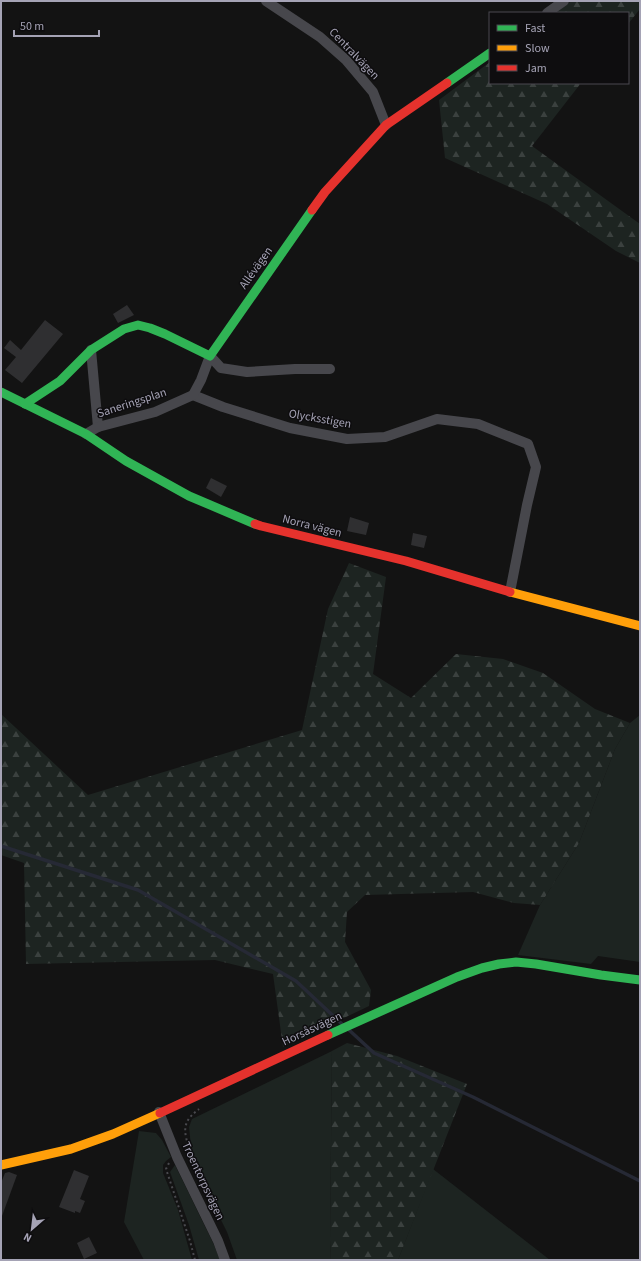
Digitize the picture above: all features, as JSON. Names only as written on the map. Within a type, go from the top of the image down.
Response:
[{"type":"street","name":"Centralvägen","points":[[266,1],[320,37],[346,60],[373,92],[386,125]]},
{"type":"street","points":[[548,12],[564,1]]},
{"type":"street","name":"Allévägen","points":[[210,356],[325,192],[386,125],[489,54]]},
{"type":"street","points":[[25,404],[60,381],[91,350],[124,329],[138,326],[150,328],[165,334],[210,356],[221,368],[247,372],[295,369],[330,369]]},
{"type":"street","points":[[91,350],[98,427]]},
{"type":"street","points":[[193,395],[201,380],[210,356]]},
{"type":"street","name":"Norra vägen","points":[[1,392],[86,434],[126,461],[189,496],[261,526],[406,561],[510,592],[640,626]]},
{"type":"street","name":"Saneringsplan","points":[[86,434],[98,427],[155,412],[193,395]]},
{"type":"street","name":"Olycksstigen","points":[[193,395],[223,407],[290,428],[347,439],[385,437],[438,419],[478,424],[528,444],[536,467],[510,592]]},
{"type":"street","name":"Horsåsvägen","points":[[1,1165],[71,1149],[113,1134],[473,970],[497,964],[516,962],[552,966],[640,980]]},
{"type":"street","name":"Troentorpsvägen","points":[[159,1112],[177,1157],[218,1241],[225,1260]]},
{"type":"path","points":[[195,1260],[166,1168],[171,1160],[185,1153],[188,1146],[185,1125],[190,1116],[200,1109]]},
{"type":"green space","points":[[571,1],[640,1],[640,9],[629,23],[629,12],[557,12]]},
{"type":"green space","points":[[489,63],[489,84],[580,84],[532,146],[640,224],[640,263],[616,251],[547,204],[445,158],[439,100]]},
{"type":"green space","points":[[349,563],[386,577],[373,674],[411,698],[456,654],[503,659],[543,673],[595,709],[630,723],[615,749],[579,843],[540,905],[514,903],[473,892],[365,895],[347,912],[345,942],[371,990],[369,1006],[283,1047],[273,974],[215,960],[26,964],[24,863],[1,855],[1,714],[88,795],[302,730],[328,609]]},
{"type":"green space","points":[[640,715],[640,962],[598,956],[591,964],[518,955],[540,905],[579,843],[615,749],[630,723]]},
{"type":"green space","points":[[347,1043],[397,1056],[467,1084],[398,1260],[331,1260],[332,1051]]},
{"type":"green space","points":[[332,1051],[331,1260],[237,1260],[227,1232],[189,1156],[191,1146],[189,1127],[192,1119]]},
{"type":"green space","points":[[139,1131],[156,1133],[162,1140],[171,1157],[163,1165],[163,1173],[178,1210],[192,1260],[144,1260],[124,1222]]},
{"type":"green space","points":[[175,1165],[220,1260],[199,1260],[189,1225],[170,1172]]},
{"type":"green space","points":[[433,1169],[550,1260],[398,1260]]},
{"type":"building","points":[[127,305],[134,315],[118,323],[113,314]]},
{"type":"building","points":[[45,320],[63,334],[22,383],[5,370],[16,357],[4,348],[10,340],[21,350]]},
{"type":"building","points":[[211,478],[227,486],[221,497],[206,488]]},
{"type":"building","points":[[350,517],[369,523],[366,535],[347,531]]},
{"type":"building","points":[[413,533],[427,536],[424,548],[411,545]]},
{"type":"building","points":[[74,1170],[89,1176],[80,1199],[85,1201],[80,1213],[75,1211],[75,1213],[59,1207]]},
{"type":"building","points":[[9,1172],[17,1175],[2,1216],[1,1183],[5,1173]]},
{"type":"building","points":[[89,1237],[97,1253],[84,1259],[77,1243]]},
{"type":"waterway","points":[[1,846],[138,890],[296,981],[343,1025]]},
{"type":"waterway","points":[[348,1029],[374,1053],[473,1097],[640,1181]]},
{"type":"traffic: fast","points":[[447,83],[489,54]]},
{"type":"traffic: fast","points":[[25,404],[60,381],[91,350],[124,329],[138,325],[165,334],[210,356],[312,210]]},
{"type":"traffic: fast","points":[[1,392],[86,434],[126,461],[189,496],[255,524]]},
{"type":"traffic: fast","points":[[328,1035],[457,977],[482,968],[499,964],[516,962],[536,964],[640,980]]},
{"type":"traffic: slow","points":[[510,592],[640,626]]},
{"type":"traffic: slow","points":[[1,1165],[71,1149],[113,1134],[160,1113]]},
{"type":"traffic: jam","points":[[312,210],[325,192],[386,125],[447,83]]},
{"type":"traffic: jam","points":[[255,524],[406,561],[510,592]]},
{"type":"traffic: jam","points":[[160,1113],[328,1035]]}]
